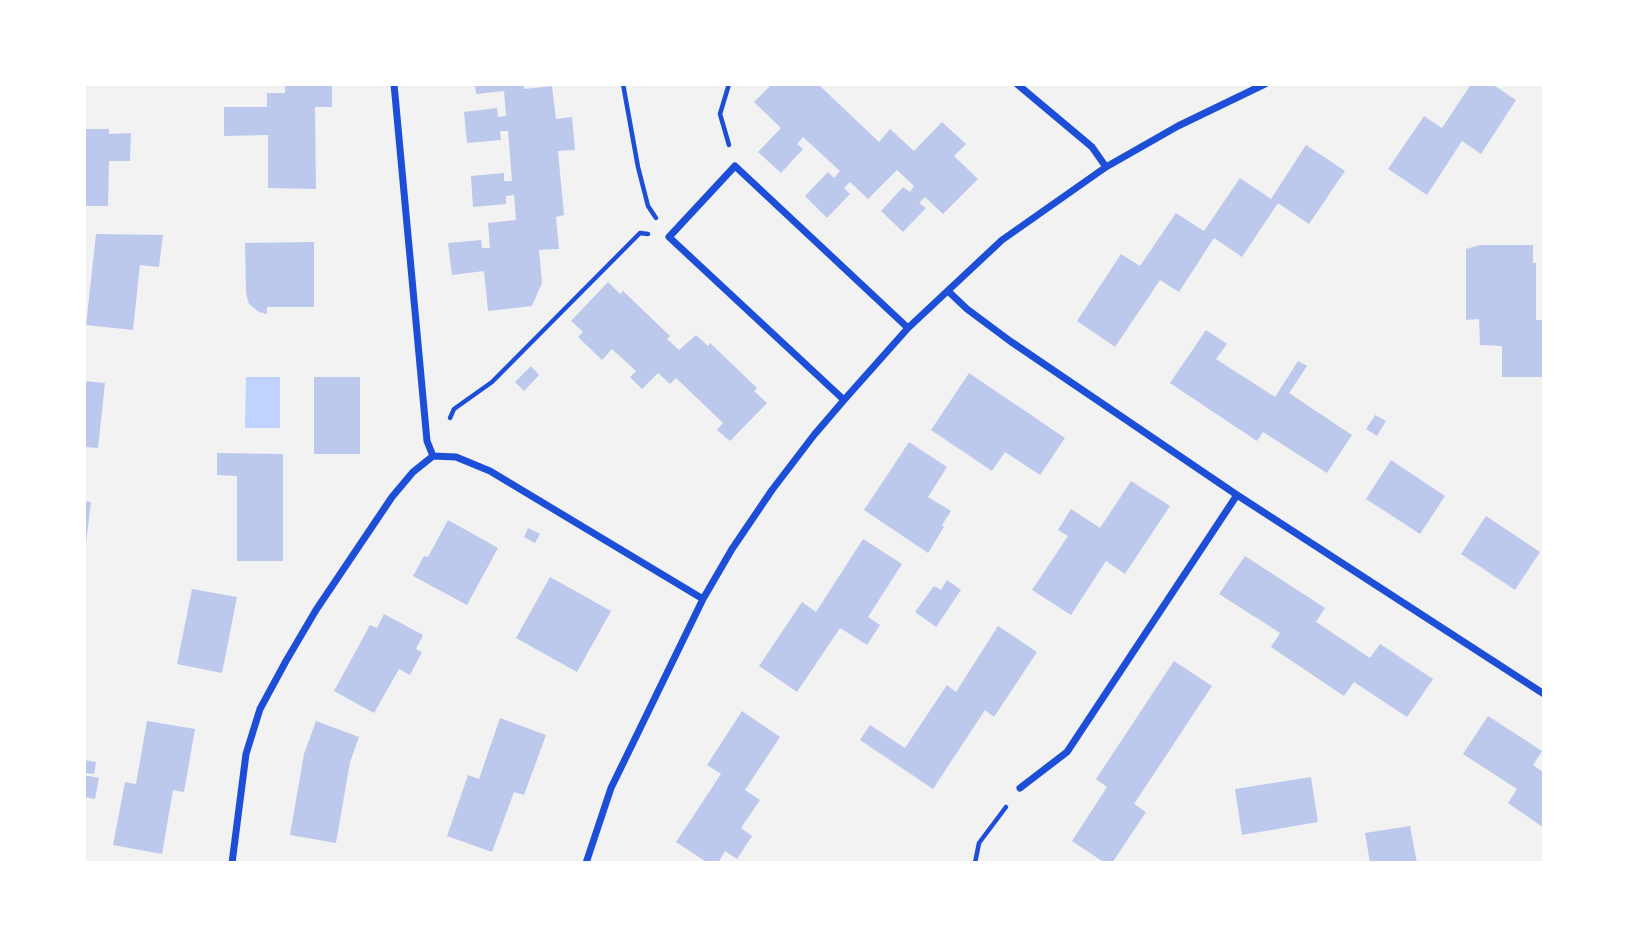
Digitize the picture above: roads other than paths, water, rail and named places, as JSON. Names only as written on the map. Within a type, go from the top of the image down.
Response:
[{"type":"street","points":[[394,84],[427,441],[433,456]]},
{"type":"street","points":[[1017,84],[1092,147],[1106,167]]},
{"type":"street","points":[[586,863],[611,788],[703,599],[732,549],[772,490],[844,400],[908,328],[1002,240],[1106,167],[1178,126],[1265,84]]},
{"type":"street","points":[[844,400],[669,237],[734,166],[908,328]]},
{"type":"street","points":[[948,291],[1010,341],[1237,495],[1544,694]]},
{"type":"street","points":[[232,863],[246,754],[260,709],[316,610],[392,497],[412,471],[433,456],[456,457],[490,471],[703,599]]},
{"type":"street","points":[[1020,788],[1067,752],[1237,495]]},
{"type":"water","points":[[246,377],[280,377],[280,428],[245,428]]}]
